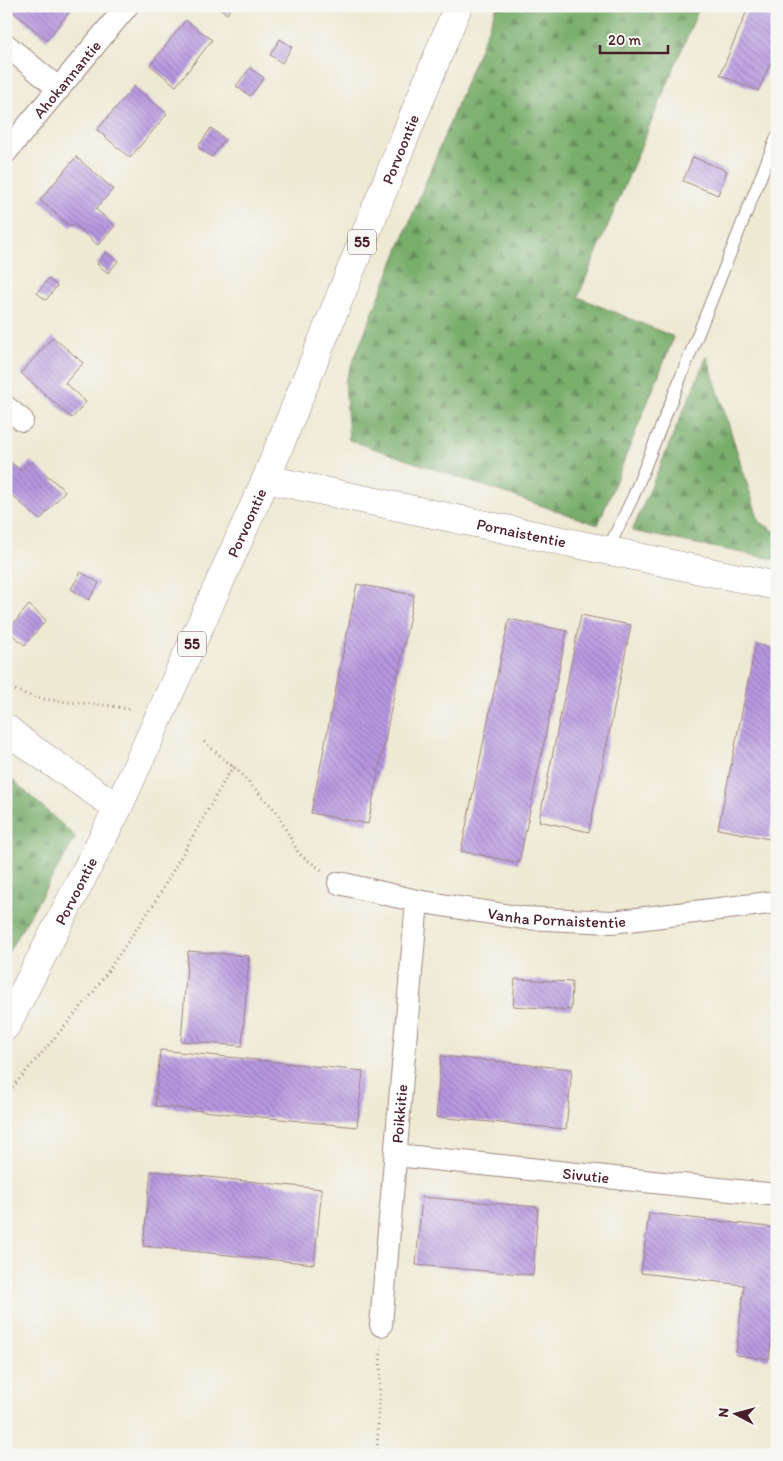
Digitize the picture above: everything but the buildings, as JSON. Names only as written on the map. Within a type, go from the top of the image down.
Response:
[{"type":"main road","name":"Porvoontie","points":[[6,1026],[118,808],[266,479],[458,6]]},
{"type":"main road","name":"Pornaistentie","points":[[266,479],[777,586]]},
{"type":"main road","points":[[6,728],[24,743],[118,808]]},
{"type":"street","name":"Ahokannantie","points":[[6,152],[127,6]]},
{"type":"street","points":[[6,45],[59,89]]},
{"type":"street","name":"Vanha Pornaistentie","points":[[339,883],[417,901],[523,918],[612,922],[777,902]]},
{"type":"street","name":"Poikkitie","points":[[381,1325],[417,901]]},
{"type":"street","name":"Sivutie","points":[[396,1156],[777,1196]]},
{"type":"lane","points":[[607,551],[633,497],[777,136]]},
{"type":"path","points":[[6,686],[28,695],[67,702],[114,705],[132,710]]},
{"type":"path","points":[[204,742],[233,766],[276,811],[299,854],[339,883]]},
{"type":"path","points":[[6,1095],[92,994],[150,910],[233,766]]},
{"type":"path","points":[[376,1455],[381,1325]]},
{"type":"green space","points":[[497,6],[700,6],[578,297],[674,337],[598,525],[349,440],[345,381]]},
{"type":"green space","points":[[707,356],[759,521],[777,533],[777,560],[632,531]]},
{"type":"green space","points":[[6,774],[76,837],[6,956]]}]
